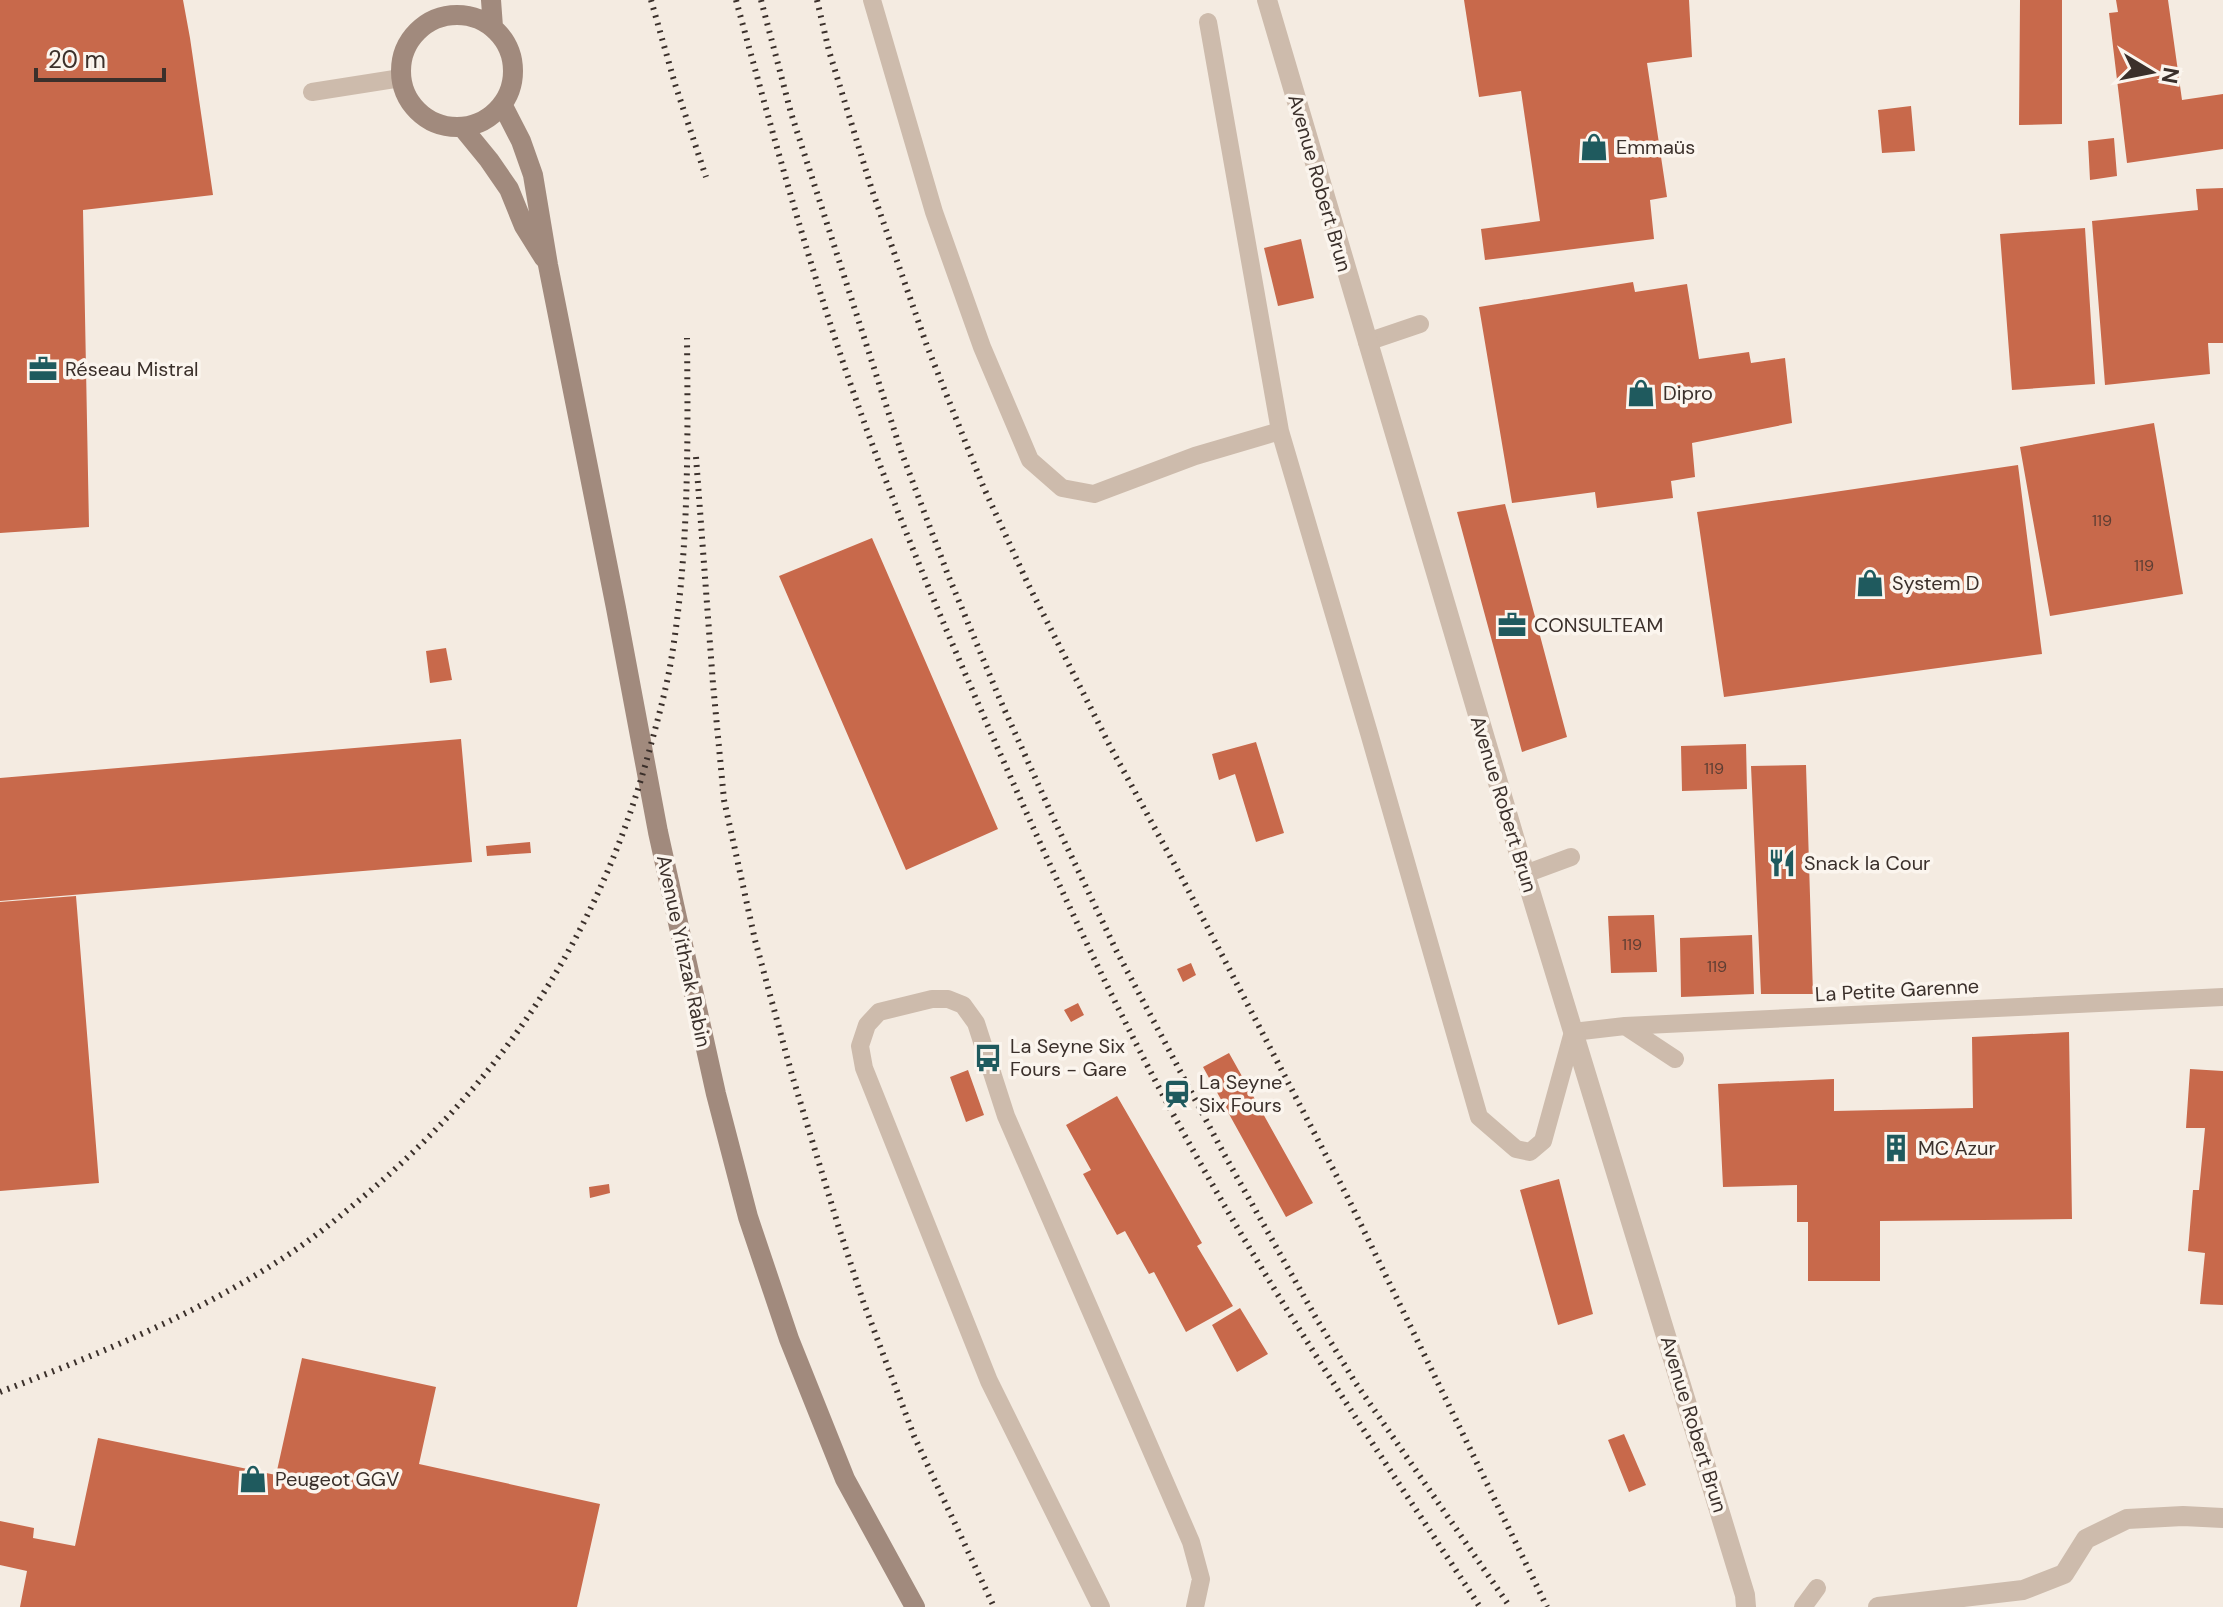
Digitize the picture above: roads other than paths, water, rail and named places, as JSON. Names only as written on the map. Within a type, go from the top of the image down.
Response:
[{"type":"main road","points":[[491,0],[493,27]]},
{"type":"main road","points":[[442,8],[493,27],[509,47],[514,72],[502,104],[491,116],[477,124],[462,127],[432,122],[420,114],[409,102],[401,78],[401,58],[415,32],[442,8]]},
{"type":"main road","name":"Avenue Yithzak Rabin","points":[[502,104],[521,141],[533,175],[658,832],[716,1094],[748,1217],[789,1339],[845,1479],[915,1607]]},
{"type":"main road","points":[[462,127],[509,189],[524,226],[548,265]]},
{"type":"street","name":"Avenue Robert Brun","points":[[1267,0],[1525,874],[1706,1464],[1746,1607]]},
{"type":"street","points":[[1878,1607],[2023,1590],[2064,1574],[2086,1539],[2127,1519],[2183,1516],[2223,1518]]},
{"type":"lane","points":[[872,0],[934,212],[982,347],[1030,460],[1062,488],[1094,494],[1195,456],[1280,431]]},
{"type":"lane","points":[[1208,22],[1280,431],[1479,1117],[1516,1149],[1530,1152],[1543,1141],[1573,1032]]},
{"type":"lane","points":[[312,92],[401,78]]},
{"type":"lane","points":[[1367,342],[1420,324]]},
{"type":"lane","points":[[1525,874],[1571,857]]},
{"type":"lane","name":"La Petite Garenne","points":[[1573,1032],[1625,1026],[2223,997]]},
{"type":"lane","points":[[1101,1607],[989,1381],[864,1068],[860,1046],[867,1025],[879,1012],[932,999],[948,999],[963,1005],[976,1023],[1006,1116],[1191,1542],[1201,1579],[1195,1607]]},
{"type":"lane","points":[[1625,1026],[1675,1059]]},
{"type":"lane","points":[[1803,1607],[1817,1588]]},
{"type":"railway","points":[[651,0],[706,177]]},
{"type":"railway","points":[[736,0],[806,245],[868,432],[951,640],[1068,904],[1174,1116],[1235,1224],[1338,1390],[1480,1607]]},
{"type":"railway","points":[[761,0],[791,113],[901,451],[948,575],[1057,826],[1116,950],[1224,1154],[1316,1318],[1355,1382],[1510,1607]]},
{"type":"railway","points":[[817,0],[829,51],[872,190],[927,346],[983,486],[1028,584],[1110,746],[1347,1196],[1547,1607]]},
{"type":"railway","points":[[0,1392],[178,1317],[247,1280],[310,1240],[409,1156],[457,1106],[501,1054],[540,999],[604,879],[629,815],[667,683],[677,621],[684,540],[687,338]]},
{"type":"railway","points":[[696,457],[724,800],[755,940],[792,1075],[863,1301],[914,1436],[994,1607]]},
{"type":"place","name":"Emmaüs","points":[[1594,147]]},
{"type":"place","name":"Réseau Mistral","points":[[43,369]]},
{"type":"place","name":"Dipro","points":[[1641,393]]},
{"type":"place","name":"System D","points":[[1870,583]]},
{"type":"place","name":"CONSULTEAM","points":[[1512,625]]},
{"type":"place","name":"Snack la Cour","points":[[1782,863]]},
{"type":"place","name":"La Seyne Six Fours - Gare","points":[[988,1058]]},
{"type":"place","name":"La Seyne Six Fours","points":[[1177,1094]]},
{"type":"place","name":"MC Azur","points":[[1896,1148]]},
{"type":"place","name":"Peugeot GGV","points":[[253,1479]]}]
